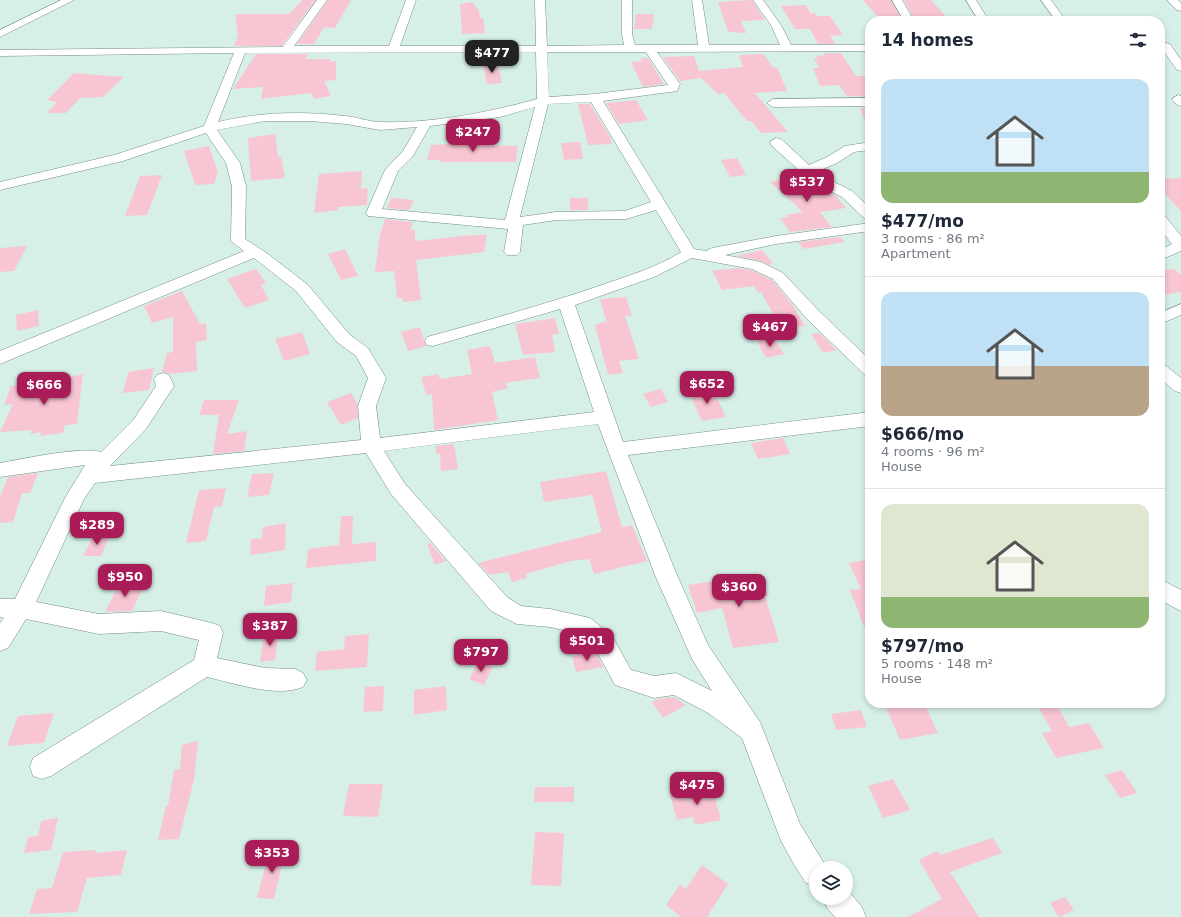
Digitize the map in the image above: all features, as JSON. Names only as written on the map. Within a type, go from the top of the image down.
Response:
[{"type":"street","points":[[0,34],[69,0]]},
{"type":"street","points":[[286,50],[322,0]]},
{"type":"street","points":[[393,50],[411,0]]},
{"type":"street","points":[[426,123],[408,153],[392,170],[373,213],[509,224],[512,222],[543,101],[540,0]]},
{"type":"street","points":[[627,0],[627,34],[630,49]]},
{"type":"street","points":[[697,0],[704,49]]},
{"type":"street","points":[[758,0],[776,25],[787,48]]},
{"type":"street","points":[[898,0],[906,16]]},
{"type":"street","points":[[971,0],[981,16]]},
{"type":"street","points":[[1046,0],[1057,16]]},
{"type":"street","points":[[1172,0],[1181,8]]},
{"type":"street","points":[[1165,46],[1181,46]]},
{"type":"street","points":[[0,53],[241,50],[865,48]]},
{"type":"street","points":[[1165,48],[1181,68]]},
{"type":"street","points":[[0,186],[118,158],[209,128],[264,117],[310,117],[346,120],[380,126],[426,123],[500,113],[543,101],[595,98],[673,88],[674,84],[649,49]]},
{"type":"street","points":[[209,128],[241,50]]},
{"type":"street","points":[[595,98],[660,204],[695,254],[756,265],[769,270],[778,276],[812,314],[865,365]]},
{"type":"street","points":[[1181,99],[1178,99],[1181,102]]},
{"type":"street","points":[[772,103],[865,102]]},
{"type":"street","points":[[209,128],[233,163],[239,186],[238,241],[302,288],[343,338],[362,352],[377,378],[366,406],[371,446],[398,489],[499,604],[517,615],[550,618],[582,625],[604,643],[624,678],[654,687],[676,684],[716,705],[751,730]]},
{"type":"street","points":[[776,142],[807,170],[819,177],[825,183],[847,194],[865,211]]},
{"type":"street","points":[[807,170],[832,160],[850,150],[865,147]]},
{"type":"street","points":[[512,252],[516,222],[556,216],[626,215],[660,204]]},
{"type":"street","points":[[433,341],[566,303],[649,274],[695,254],[776,240],[865,228]]},
{"type":"street","points":[[1165,253],[1181,246],[1168,229]]},
{"type":"street","points":[[0,358],[255,252]]},
{"type":"street","points":[[566,303],[616,450],[666,575],[700,652],[751,730],[790,832],[809,864]]},
{"type":"street","points":[[1165,317],[1181,310]]},
{"type":"street","points":[[1165,374],[1181,387]]},
{"type":"street","points":[[0,641],[10,609],[48,557],[78,491],[89,476],[140,424],[165,386],[163,380]]},
{"type":"street","points":[[89,476],[371,446],[605,417]]},
{"type":"street","points":[[616,450],[865,419]]},
{"type":"street","points":[[0,470],[67,459],[96,457],[97,460],[89,476]]},
{"type":"street","points":[[1165,591],[1181,602]]},
{"type":"street","points":[[10,609],[99,624],[162,621],[212,633],[204,666]]},
{"type":"street","points":[[42,767],[204,666],[265,678],[295,680]]},
{"type":"street","points":[[843,905],[852,917]]},
{"type":"building","points":[[302,0],[315,0],[282,46],[234,46],[238,35],[235,14],[289,14]]},
{"type":"building","points":[[328,0],[351,0],[335,28],[324,27],[314,44],[297,44]]},
{"type":"building","points":[[752,0],[765,20],[741,21],[746,33],[728,32],[718,2]]},
{"type":"building","points":[[863,0],[891,0],[899,16],[877,16]]},
{"type":"building","points":[[904,0],[931,0],[945,16],[912,16]]},
{"type":"building","points":[[472,2],[479,11],[480,18],[483,18],[485,33],[462,34],[460,4]]},
{"type":"building","points":[[806,5],[811,14],[814,12],[817,16],[830,16],[843,35],[830,36],[835,44],[818,44],[810,29],[795,29],[781,6]]},
{"type":"building","points":[[636,14],[654,14],[652,29],[634,29]]},
{"type":"building","points":[[824,53],[841,53],[856,76],[865,76],[865,97],[847,96],[839,85],[820,86],[813,68],[819,68],[814,59],[818,59],[816,56],[825,55]]},
{"type":"building","points":[[256,54],[308,54],[305,59],[331,59],[330,62],[336,61],[336,80],[324,81],[331,96],[314,99],[311,93],[261,99],[263,87],[233,89]]},
{"type":"building","points":[[764,54],[773,68],[777,67],[787,91],[755,93],[788,132],[761,133],[751,121],[747,121],[724,93],[718,94],[701,78],[680,81],[663,57],[694,56],[699,71],[743,67],[739,55]]},
{"type":"building","points":[[640,58],[648,58],[664,84],[643,87],[631,62],[642,61]]},
{"type":"building","points":[[498,64],[502,83],[487,84],[483,65]]},
{"type":"building","points":[[74,73],[124,77],[103,97],[80,98],[66,113],[47,113],[57,102],[47,100]]},
{"type":"building","points":[[636,100],[648,120],[619,124],[606,103]]},
{"type":"building","points":[[578,104],[590,104],[610,137],[612,144],[588,145]]},
{"type":"building","points":[[860,108],[865,108],[865,121]]},
{"type":"building","points":[[275,134],[278,157],[281,157],[285,178],[251,181],[248,138]]},
{"type":"building","points":[[580,142],[583,159],[564,160],[561,143]]},
{"type":"building","points":[[431,145],[518,146],[516,162],[440,162],[440,160],[427,160]]},
{"type":"building","points":[[209,146],[218,172],[214,184],[195,185],[184,151]]},
{"type":"building","points":[[737,158],[746,175],[730,177],[721,160]]},
{"type":"building","points":[[362,171],[361,189],[368,188],[367,205],[338,207],[338,210],[314,213],[319,174]]},
{"type":"building","points":[[801,174],[819,187],[836,196],[846,208],[820,212],[832,227],[790,232],[780,218],[788,217],[786,215],[803,212],[770,182]]},
{"type":"building","points":[[162,175],[147,215],[125,216],[140,176]]},
{"type":"building","points":[[1181,178],[1181,211],[1165,194],[1165,179]]},
{"type":"building","points":[[391,198],[414,200],[409,210],[387,208]]},
{"type":"building","points":[[570,198],[588,198],[588,210],[570,210]]},
{"type":"building","points":[[385,219],[413,222],[411,230],[415,230],[415,241],[472,235],[487,235],[484,252],[416,260],[421,300],[403,302],[402,298],[397,298],[394,271],[375,272],[380,234]]},
{"type":"building","points":[[840,237],[845,242],[803,249],[798,242]]},
{"type":"building","points":[[27,246],[14,271],[0,272],[0,248]]},
{"type":"building","points":[[345,249],[358,276],[341,280],[328,254]]},
{"type":"building","points":[[762,250],[773,263],[770,263],[772,266],[761,261],[736,256]]},
{"type":"building","points":[[736,268],[752,270],[772,280],[792,304],[805,326],[782,330],[761,292],[758,293],[754,286],[722,290],[712,271]]},
{"type":"building","points":[[256,269],[266,283],[261,285],[269,300],[245,308],[227,279]]},
{"type":"building","points":[[1174,269],[1181,275],[1181,292],[1165,295],[1165,270]]},
{"type":"building","points":[[182,291],[200,324],[206,323],[207,340],[196,342],[197,371],[170,374],[162,372],[167,353],[173,352],[173,317],[152,323],[144,306]]},
{"type":"building","points":[[626,297],[632,316],[625,316],[639,359],[619,361],[623,373],[608,375],[595,325],[606,321],[610,334],[600,299]]},
{"type":"building","points":[[38,310],[39,326],[17,331],[16,315]]},
{"type":"building","points":[[555,318],[559,334],[552,335],[555,352],[523,355],[515,324]]},
{"type":"building","points":[[420,327],[426,346],[408,351],[401,332]]},
{"type":"building","points":[[302,332],[310,354],[284,361],[275,339]]},
{"type":"building","points":[[819,333],[837,350],[823,353],[811,334]]},
{"type":"building","points":[[774,338],[784,354],[766,358],[757,341]]},
{"type":"building","points":[[490,346],[495,363],[535,357],[540,378],[505,383],[508,388],[492,392],[498,420],[434,430],[432,394],[426,395],[421,377],[438,374],[440,379],[472,374],[467,350]]},
{"type":"building","points":[[154,368],[149,390],[123,393],[128,372]]},
{"type":"building","points":[[83,374],[77,424],[65,425],[63,433],[40,436],[41,432],[30,434],[32,430],[0,432],[13,404],[4,405],[11,386]]},
{"type":"building","points":[[712,388],[726,417],[702,421],[689,392]]},
{"type":"building","points":[[661,389],[668,402],[651,407],[643,394]]},
{"type":"building","points":[[351,393],[357,403],[358,418],[341,425],[327,402]]},
{"type":"building","points":[[204,400],[239,400],[227,434],[247,431],[244,451],[213,454],[219,415],[199,415]]},
{"type":"building","points":[[783,438],[790,454],[758,459],[751,443]]},
{"type":"building","points":[[454,444],[458,469],[441,471],[440,454],[436,454],[436,446]]},
{"type":"building","points":[[606,471],[622,527],[632,525],[647,561],[594,574],[589,559],[571,561],[526,574],[527,578],[512,582],[508,572],[490,575],[478,563],[602,532],[592,495],[544,502],[540,482]]},
{"type":"building","points":[[38,473],[30,493],[22,493],[13,522],[0,523],[0,497],[8,477]]},
{"type":"building","points":[[274,473],[269,495],[247,497],[252,474]]},
{"type":"building","points":[[226,488],[222,506],[214,507],[206,541],[186,543],[199,490]]},
{"type":"building","points":[[341,516],[353,516],[352,544],[376,542],[376,561],[306,568],[308,549],[339,545]]},
{"type":"building","points":[[286,523],[285,550],[250,555],[251,539],[262,538],[263,527]]},
{"type":"building","points":[[93,536],[110,536],[101,556],[83,556]]},
{"type":"building","points":[[430,543],[446,561],[435,565],[427,544]]},
{"type":"building","points":[[865,560],[865,629],[850,590],[861,589],[849,563]]},
{"type":"building","points":[[760,574],[768,596],[765,596],[779,642],[733,648],[722,608],[697,613],[688,585]]},
{"type":"building","points":[[120,583],[145,584],[132,611],[105,612]]},
{"type":"building","points":[[293,583],[291,602],[264,606],[266,586]]},
{"type":"building","points":[[279,632],[275,660],[260,662],[264,634]]},
{"type":"building","points":[[369,634],[367,667],[315,671],[317,652],[344,649],[345,636]]},
{"type":"building","points":[[595,651],[603,667],[576,672],[572,656]]},
{"type":"building","points":[[478,662],[493,667],[484,685],[469,679]]},
{"type":"building","points":[[384,686],[383,711],[363,712],[365,687]]},
{"type":"building","points":[[446,686],[447,710],[414,715],[414,690]]},
{"type":"building","points":[[674,697],[686,705],[663,718],[652,702],[658,699]]},
{"type":"building","points":[[886,708],[926,708],[938,733],[900,740]]},
{"type":"building","points":[[1039,708],[1059,708],[1069,727],[1089,723],[1104,748],[1056,758],[1042,733],[1052,731]]},
{"type":"building","points":[[861,710],[867,727],[836,730],[831,714]]},
{"type":"building","points":[[54,713],[44,743],[7,746],[18,716]]},
{"type":"building","points":[[198,741],[194,780],[179,839],[158,840],[166,806],[168,806],[174,770],[180,769],[182,745]]},
{"type":"building","points":[[1122,770],[1137,793],[1120,798],[1105,775]]},
{"type":"building","points":[[893,779],[910,810],[883,818],[868,786]]},
{"type":"building","points":[[349,784],[383,784],[378,817],[343,816]]},
{"type":"building","points":[[535,787],[574,787],[574,802],[534,802]]},
{"type":"building","points":[[712,787],[721,820],[695,825],[693,817],[677,820],[670,795]]},
{"type":"building","points":[[58,818],[51,850],[24,853],[28,837],[38,836],[41,821]]},
{"type":"building","points":[[535,832],[564,833],[561,886],[531,885]]},
{"type":"building","points":[[993,838],[1002,853],[950,872],[979,917],[908,917],[942,899],[919,860],[937,851],[940,855]]},
{"type":"building","points":[[270,848],[286,848],[274,899],[257,898]]},
{"type":"building","points":[[96,850],[95,853],[127,850],[121,875],[87,878],[77,912],[29,914],[37,889],[52,888],[63,852]]},
{"type":"building","points":[[702,865],[728,884],[707,917],[681,917],[666,905],[680,884],[686,889]]},
{"type":"building","points":[[1065,897],[1074,910],[1059,917],[1050,903]]}]
